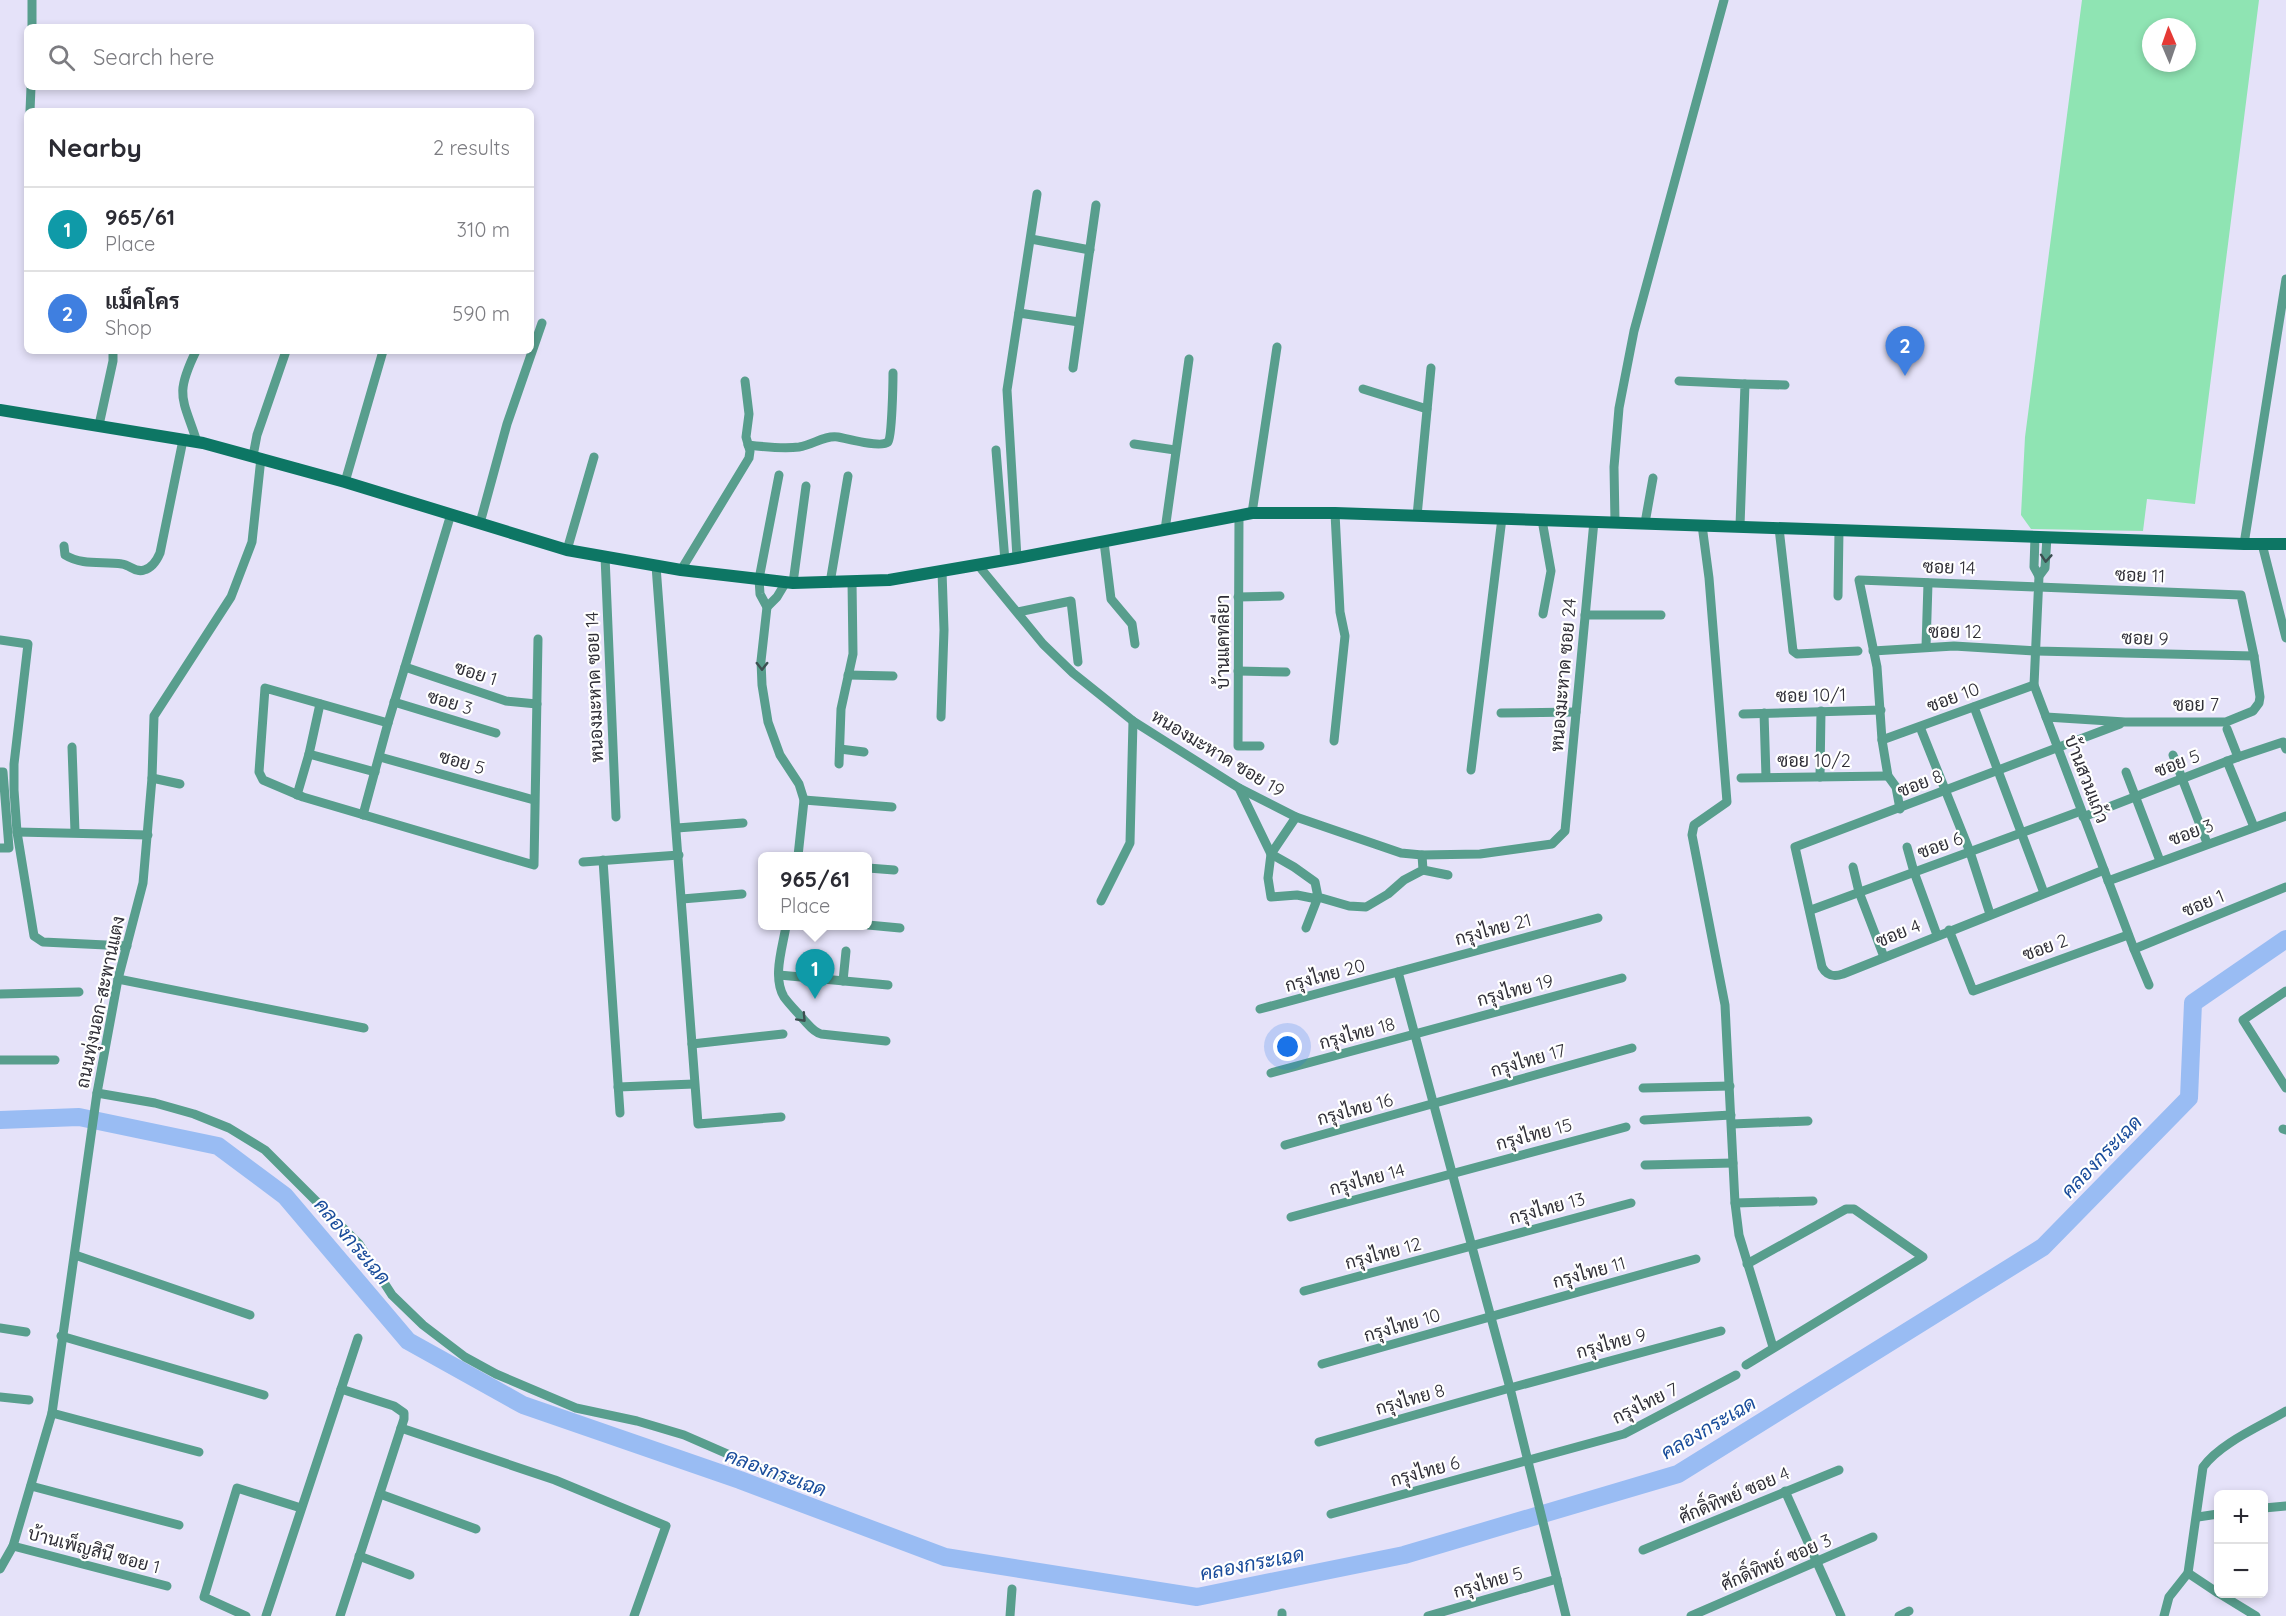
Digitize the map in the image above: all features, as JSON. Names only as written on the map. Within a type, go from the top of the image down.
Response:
[{"type":"street","points":[[32,0],[32,24]]},
{"type":"street","points":[[1615,522],[1614,467],[1619,408],[1632,339],[1724,0]]},
{"type":"street","points":[[30,108],[31,90]]},
{"type":"street","points":[[1011,560],[1007,401],[1037,194]]},
{"type":"street","points":[[1073,368],[1096,205]]},
{"type":"street","points":[[1031,240],[1090,250]]},
{"type":"street","points":[[2244,544],[2286,279]]},
{"type":"street","points":[[1019,313],[1079,322]]},
{"type":"street","points":[[534,346],[542,323]]},
{"type":"street","points":[[1252,513],[1277,347]]},
{"type":"street","points":[[99,425],[113,354]]},
{"type":"street","points":[[194,354],[185,373],[182,396],[198,442]]},
{"type":"street","name":"ถนนทุ่งนอก-สะพานแตง","points":[[0,1569],[13,1546],[52,1413],[96,1097],[118,979],[143,883],[152,778],[154,716],[231,597],[252,542],[257,435],[285,354]]},
{"type":"street","points":[[345,482],[382,354]]},
{"type":"street","points":[[480,523],[507,424],[531,354]]},
{"type":"street","points":[[1165,530],[1189,358]]},
{"type":"street","points":[[1417,516],[1431,368]]},
{"type":"street","points":[[748,445],[796,448],[835,437],[878,444],[887,443],[893,373]]},
{"type":"street","points":[[681,570],[745,466],[750,453],[746,432],[748,414],[745,381]]},
{"type":"street","points":[[1678,381],[1785,386]]},
{"type":"street","points":[[1740,526],[1745,384]]},
{"type":"street","points":[[1363,389],[1427,409]]},
{"type":"street","points":[[0,410],[198,442],[345,482],[567,550],[681,570],[790,583],[889,580],[1011,560],[1252,513],[1502,518],[2286,544]]},
{"type":"street","points":[[64,546],[65,555],[73,560],[121,564],[139,571],[147,570],[157,561],[160,554],[183,440]]},
{"type":"street","points":[[1134,444],[1175,450]]},
{"type":"street","points":[[996,450],[1011,560]]},
{"type":"street","points":[[567,550],[594,457]]},
{"type":"street","points":[[779,475],[759,579],[760,594],[767,608],[761,661],[762,685],[768,722],[780,755],[799,784],[804,800],[798,852]]},
{"type":"street","points":[[830,583],[848,476]]},
{"type":"street","points":[[1646,523],[1653,478]]},
{"type":"street","points":[[767,608],[790,583],[806,486]]},
{"type":"street","points":[[1334,741],[1345,636],[1340,612],[1335,513]]},
{"type":"street","points":[[363,815],[394,702],[451,514]]},
{"type":"street","name":"บ้านแคทลียา","points":[[1239,515],[1238,746],[1260,747]]},
{"type":"street","points":[[1471,770],[1502,518]]},
{"type":"street","points":[[1542,520],[1551,571],[1543,614]]},
{"type":"street","name":"หนองมะหาด ซอย 24","points":[[1565,831],[1594,521]]},
{"type":"street","points":[[1702,525],[1710,589],[1727,802],[1694,825],[1692,835],[1725,1005],[1735,1203],[1739,1234],[1773,1347]]},
{"type":"street","points":[[1779,528],[1793,651],[1797,654],[1858,651]]},
{"type":"street","points":[[1838,596],[1839,530]]},
{"type":"street","name":"บ้านสวนแก้ว","points":[[2041,537],[2045,568],[2039,576],[2034,685],[2149,985]]},
{"type":"street","points":[[1104,542],[1111,599],[1132,624],[1135,644]]},
{"type":"street","points":[[2262,544],[2286,638]]},
{"type":"street","name":"หนองมะหาด ซอย 14","points":[[605,556],[615,817]]},
{"type":"street","name":"หนองมะหาด ซอย 19","points":[[978,565],[1043,644],[1073,673],[1133,722],[1239,789],[1296,817],[1401,853],[1422,855],[1480,854],[1552,844],[1565,831]]},
{"type":"street","points":[[656,566],[698,1124],[781,1117]]},
{"type":"street","points":[[941,717],[944,630],[942,571]]},
{"type":"street","name":"ซอย 14","points":[[1873,651],[1859,580],[2039,587]]},
{"type":"street","points":[[839,764],[841,709],[853,654],[852,581]]},
{"type":"street","points":[[1926,647],[1928,583]]},
{"type":"street","name":"ซอย 11","points":[[2039,587],[2241,595]]},
{"type":"street","name":"ซอย 7","points":[[2046,717],[2125,722],[2226,722],[2253,711],[2260,697],[2241,595]]},
{"type":"street","points":[[1238,597],[1280,596]]},
{"type":"street","points":[[1018,612],[1071,601],[1078,662]]},
{"type":"street","points":[[1585,615],[1661,615]]},
{"type":"street","points":[[388,723],[265,688],[259,772],[263,780],[297,795],[534,865],[538,639]]},
{"type":"street","points":[[0,640],[28,644],[14,764],[17,832],[34,936],[44,942],[127,946]]},
{"type":"street","name":"ซอย 12","points":[[1873,651],[1954,646],[2036,651]]},
{"type":"street","points":[[1873,651],[1879,681],[1882,740],[1888,776],[1896,787],[1900,808]]},
{"type":"street","name":"ซอย 9","points":[[2036,651],[2254,656]]},
{"type":"street","name":"ซอย 1","points":[[405,667],[506,700],[537,704]]},
{"type":"street","points":[[1238,671],[1286,672]]},
{"type":"street","points":[[849,675],[893,676]]},
{"type":"street","name":"ซอย 10","points":[[1882,740],[2034,685]]},
{"type":"street","name":"ซอย 3","points":[[394,702],[496,733]]},
{"type":"street","points":[[297,795],[320,704]]},
{"type":"street","points":[[1974,707],[2044,893]]},
{"type":"street","name":"ซอย 10/1","points":[[1743,714],[1881,710]]},
{"type":"street","points":[[1820,777],[1821,711]]},
{"type":"street","points":[[1501,713],[1576,712]]},
{"type":"street","points":[[1764,713],[1766,777]]},
{"type":"street","points":[[1101,901],[1130,843],[1133,722]]},
{"type":"street","name":"ซอย 7","points":[[2058,748],[2125,722]]},
{"type":"street","points":[[1920,726],[1970,852],[1990,914]]},
{"type":"street","points":[[2227,729],[2238,757]]},
{"type":"street","name":"ซอย 5","points":[[2082,814],[2135,797],[2238,757],[2285,746]]},
{"type":"street","points":[[72,747],[75,832]]},
{"type":"street","name":"ซอย 8","points":[[1794,848],[2058,748]]},
{"type":"street","points":[[840,749],[864,752]]},
{"type":"street","points":[[309,754],[375,772]]},
{"type":"street","points":[[2173,755],[2207,843]]},
{"type":"street","name":"ซอย 5","points":[[380,757],[534,800]]},
{"type":"street","points":[[2227,761],[2254,827]]},
{"type":"street","points":[[0,772],[3,772],[9,848],[0,848]]},
{"type":"street","points":[[2126,772],[2160,861]]},
{"type":"street","name":"ซอย 10/2","points":[[1741,778],[1888,776]]},
{"type":"street","points":[[152,778],[180,783]]},
{"type":"street","points":[[1239,789],[1271,854],[1315,882],[1318,897],[1306,928]]},
{"type":"street","points":[[804,800],[892,807]]},
{"type":"street","name":"ซอย 6","points":[[1811,910],[2021,833],[2082,814]]},
{"type":"street","name":"ซอย 3","points":[[2108,881],[2286,816]]},
{"type":"street","points":[[1296,817],[1271,854],[1268,878],[1271,897],[1297,895],[1318,897],[1349,906],[1366,907],[1388,894],[1404,880],[1423,870],[1448,875]]},
{"type":"street","points":[[677,828],[743,823]]},
{"type":"street","points":[[17,832],[148,835]]},
{"type":"street","points":[[1907,847],[1937,935]]},
{"type":"street","name":"ซอย 4","points":[[1794,848],[1811,910],[1822,967],[1829,975],[1838,975],[2104,870]]},
{"type":"street","points":[[583,862],[679,855]]},
{"type":"street","points":[[1422,855],[1423,870]]},
{"type":"street","points":[[603,860],[620,1113]]},
{"type":"street","points":[[1853,867],[1859,892],[1884,957]]},
{"type":"street","points":[[872,868],[894,870]]},
{"type":"street","name":"ซอย 1","points":[[2134,950],[2286,887]]},
{"type":"street","points":[[682,898],[742,894]]},
{"type":"street","name":"กรุงไทย 21","points":[[1398,972],[1598,918]]},
{"type":"street","points":[[872,925],[900,928]]},
{"type":"street","points":[[785,930],[779,975],[784,996],[816,1033],[886,1041]]},
{"type":"street","name":"ซอย 2","points":[[1949,930],[1973,991],[2128,935]]},
{"type":"street","points":[[843,981],[846,951]]},
{"type":"street","points":[[1398,972],[1510,1388],[1566,1616]]},
{"type":"street","name":"กรุงไทย 20","points":[[1260,1010],[1398,972]]},
{"type":"street","points":[[779,975],[888,985]]},
{"type":"street","name":"กรุงไทย 19","points":[[1416,1035],[1622,978]]},
{"type":"street","points":[[118,979],[364,1028]]},
{"type":"street","points":[[2286,991],[2243,1020],[2286,1088]]},
{"type":"street","points":[[0,994],[79,992]]},
{"type":"street","points":[[692,1044],[783,1034]]},
{"type":"street","name":"กรุงไทย 18","points":[[1271,1073],[1416,1035]]},
{"type":"street","name":"กรุงไทย 17","points":[[1433,1104],[1632,1048]]},
{"type":"street","points":[[0,1059],[55,1060]]},
{"type":"street","points":[[618,1087],[694,1084]]},
{"type":"street","points":[[1643,1088],[1730,1086]]},
{"type":"street","points":[[96,1097],[156,1103],[194,1114],[229,1128],[265,1149],[359,1244],[392,1295],[423,1325],[465,1357],[496,1374],[576,1408],[637,1421],[684,1435],[778,1476]]},
{"type":"street","name":"กรุงไทย 16","points":[[1285,1145],[1433,1104]]},
{"type":"street","points":[[1644,1120],[1808,1121]]},
{"type":"street","name":"กรุงไทย 15","points":[[1452,1173],[1626,1127]]},
{"type":"street","points":[[1645,1165],[1733,1163]]},
{"type":"street","name":"กรุงไทย 14","points":[[1291,1217],[1452,1173]]},
{"type":"street","points":[[1735,1203],[1813,1201]]},
{"type":"street","name":"กรุงไทย 13","points":[[1471,1246],[1631,1203]]},
{"type":"street","points":[[1746,1365],[1923,1257],[1854,1209],[1846,1209],[1748,1264]]},
{"type":"street","name":"กรุงไทย 12","points":[[1304,1291],[1471,1246]]},
{"type":"street","points":[[75,1255],[250,1315]]},
{"type":"street","name":"กรุงไทย 11","points":[[1491,1316],[1696,1259]]},
{"type":"street","name":"กรุงไทย 10","points":[[1322,1365],[1491,1316]]},
{"type":"street","points":[[0,1328],[26,1332]]},
{"type":"street","name":"กรุงไทย 9","points":[[1510,1388],[1721,1331]]},
{"type":"street","points":[[61,1336],[264,1395]]},
{"type":"street","points":[[266,1616],[358,1338]]},
{"type":"street","name":"กรุงไทย 7","points":[[1528,1460],[1624,1434],[1736,1375]]},
{"type":"street","name":"กรุงไทย 8","points":[[1319,1442],[1510,1388]]},
{"type":"street","points":[[340,1616],[404,1413],[399,1408],[342,1389]]},
{"type":"street","points":[[0,1397],[29,1400]]},
{"type":"street","points":[[2164,1616],[2169,1597],[2188,1573],[2198,1517],[2201,1475],[2209,1459],[2286,1411]]},
{"type":"street","points":[[52,1413],[199,1452]]},
{"type":"street","points":[[401,1428],[555,1480],[666,1526],[634,1616]]},
{"type":"street","name":"กรุงไทย 6","points":[[1330,1514],[1528,1460]]},
{"type":"street","name":"ศักดิ์ทิพย์ ซอย 4","points":[[1643,1550],[1839,1470]]},
{"type":"street","points":[[31,1486],[179,1525]]},
{"type":"street","points":[[246,1616],[204,1597],[237,1488],[301,1508]]},
{"type":"street","points":[[1785,1491],[1841,1616]]},
{"type":"street","points":[[380,1494],[476,1529]]},
{"type":"street","points":[[2268,1508],[2286,1506]]},
{"type":"street","points":[[2198,1517],[2214,1515]]},
{"type":"street","name":"ศักดิ์ทิพย์ ซอย 3","points":[[1691,1616],[1873,1537]]},
{"type":"street","name":"บ้านเพ็ญสินี ซอย 1","points":[[13,1546],[167,1586]]},
{"type":"street","points":[[359,1556],[410,1575]]},
{"type":"street","points":[[2188,1573],[2214,1590]]},
{"type":"street","name":"กรุงไทย 5","points":[[1428,1616],[1557,1579]]},
{"type":"street","points":[[1010,1616],[1012,1589]]},
{"type":"street","points":[[2227,1598],[2256,1616]]},
{"type":"street","points":[[1899,1616],[1909,1611]]},
{"type":"green space","points":[[2082,0],[2259,0],[2195,504],[2147,499],[2143,531],[2031,529],[2021,515],[2025,437]]},
{"type":"waterway","name":"คลองกระเฉด","points":[[0,1120],[79,1117],[218,1146],[285,1196],[408,1341],[523,1405],[740,1480],[945,1557],[1197,1597],[1404,1555],[1678,1474],[2043,1247],[2189,1098],[2193,1003],[2286,939]]},
{"type":"place","name":"แม็คโคร","points":[[1905,376]]},
{"type":"place","name":"965/61","points":[[815,999]]}]
